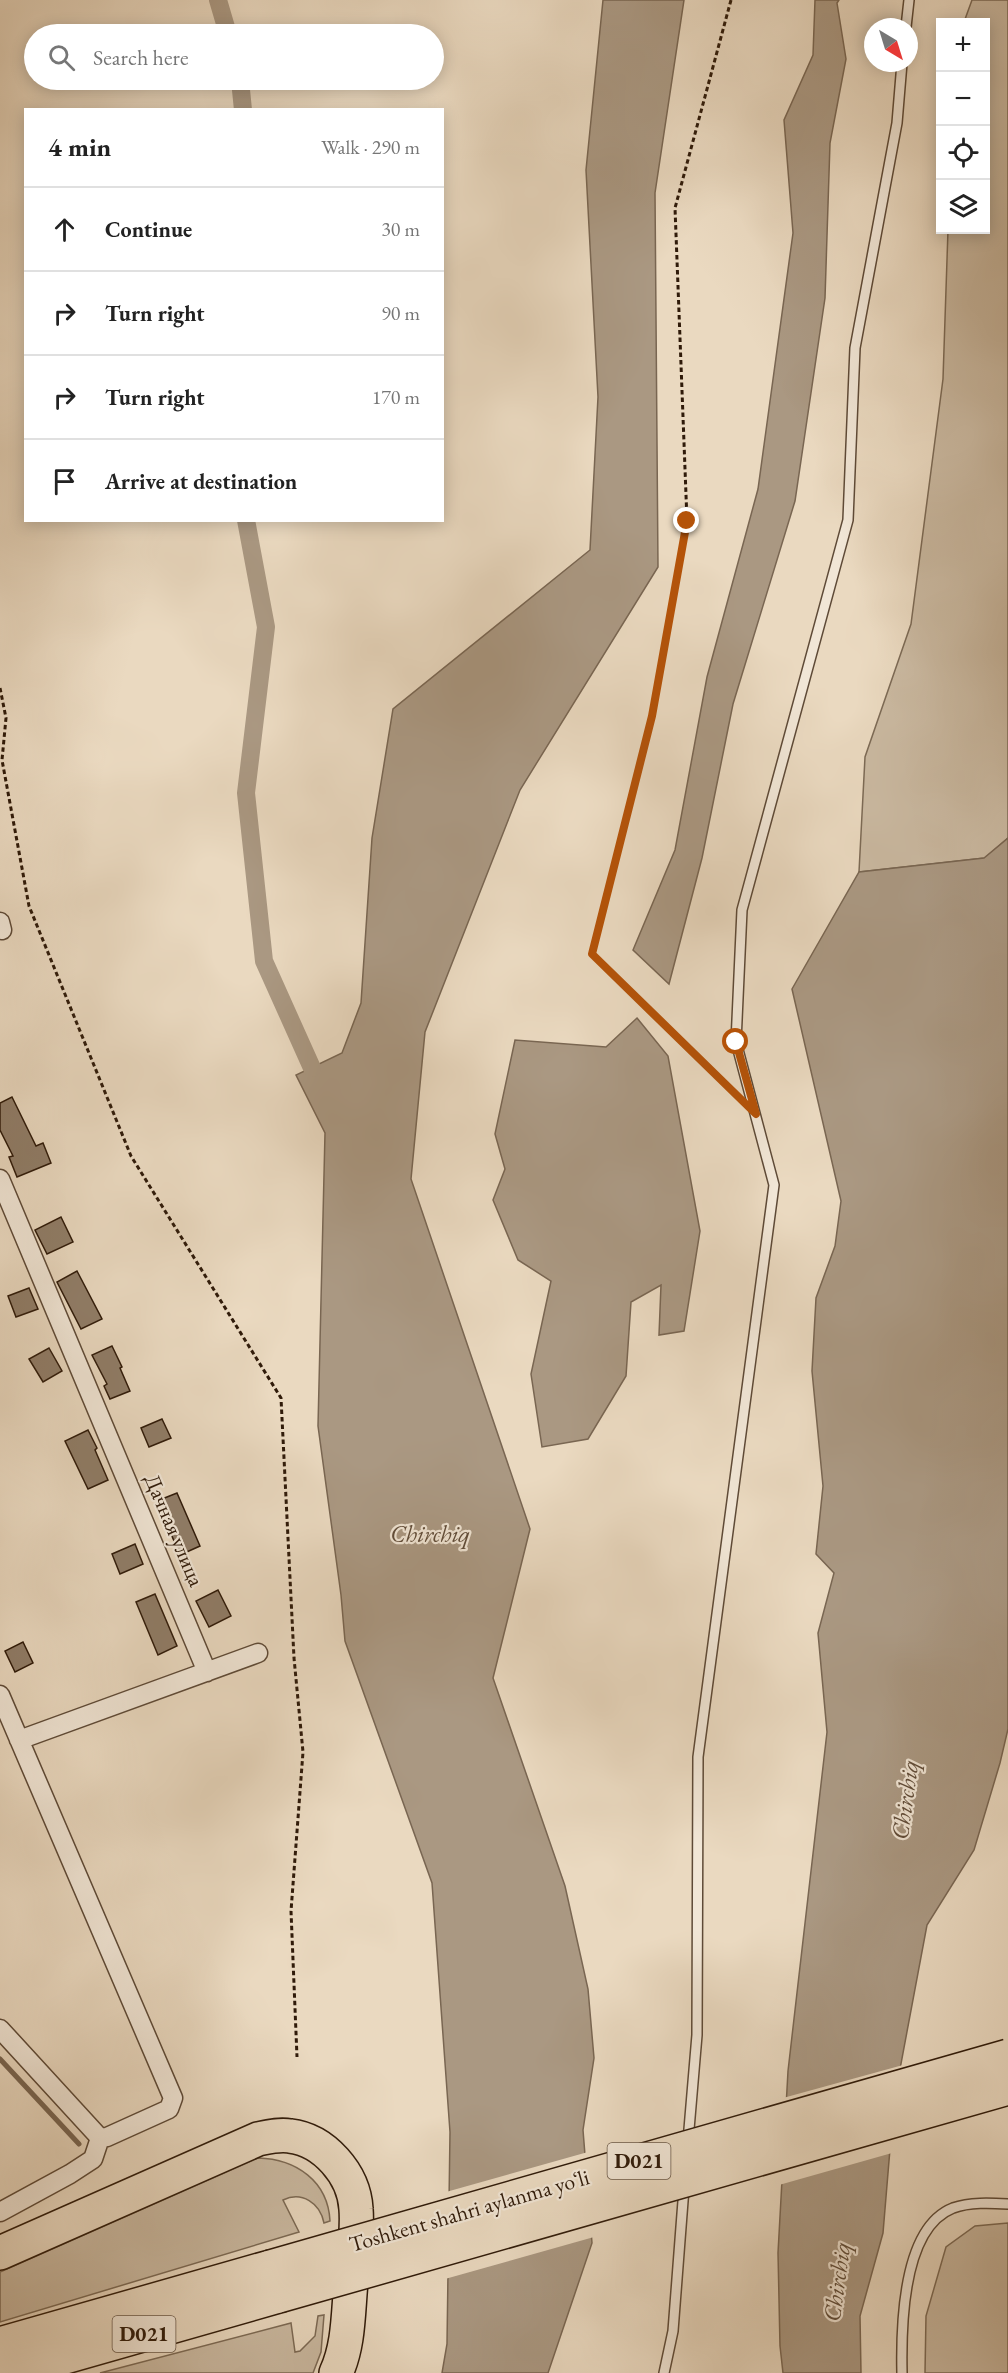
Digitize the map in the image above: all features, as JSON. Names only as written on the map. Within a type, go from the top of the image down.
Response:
[{"type":"highway","name":"Toshkent shahri aylanma yoʻli","points":[[9,2373],[274,2281],[1008,2056]]},
{"type":"highway","name":"Toshkent shahri aylanma yoʻli","points":[[0,2344],[274,2281],[1008,2088]]},
{"type":"highway","points":[[0,2253],[258,2139],[287,2135],[301,2138],[322,2149],[339,2166],[349,2185],[356,2209],[347,2332],[343,2354],[336,2373]]},
{"type":"street","name":"Дачная улица","points":[[0,1179],[207,1672]]},
{"type":"street","points":[[19,1740],[258,1653]]},
{"type":"street","points":[[0,1695],[173,2098],[169,2109],[100,2138]]},
{"type":"street","points":[[0,2029],[100,2138]]},
{"type":"street","points":[[0,2212],[93,2159],[100,2138]]},
{"type":"lane","points":[[907,18],[909,0]]},
{"type":"lane","points":[[687,2153],[697,2035],[698,1757],[774,1185],[736,1042],[742,910],[848,520],[855,348],[897,123],[901,72]]},
{"type":"lane","points":[[664,2373],[673,2331],[686,2165]]},
{"type":"lane","points":[[902,2373],[901,2349],[909,2278],[914,2254],[922,2234],[934,2220],[952,2208],[978,2203],[1008,2204]]},
{"type":"path","points":[[731,0],[675,208],[687,521],[652,716],[592,954],[756,1114]]},
{"type":"path","points":[[0,688],[6,718],[2,760],[29,906],[131,1156],[281,1398],[292,1636],[303,1752],[291,1911],[297,2057]]},
{"type":"shaded area","points":[[972,0],[1008,0],[1008,838],[985,858],[859,872],[865,757],[911,624],[943,379],[948,234],[990,234],[990,18],[965,18]]},
{"type":"shaded area","points":[[258,2158],[285,2163],[308,2175],[323,2194],[330,2221],[324,2223],[319,2210],[303,2198],[283,2200],[299,2232],[0,2322],[0,2272]]},
{"type":"shaded area","points":[[1008,2223],[1008,2373],[925,2373],[926,2316],[946,2247],[975,2226]]},
{"type":"shaded area","points":[[324,2315],[321,2352],[313,2373],[100,2373],[291,2323],[295,2352],[300,2351],[315,2336],[318,2316]]},
{"type":"water","name":"Chirchiq","points":[[603,0],[684,0],[655,193],[658,567],[520,790],[425,1032],[411,1179],[530,1529],[493,1678],[565,1886],[588,1989],[594,2058],[583,2130],[592,2243],[548,2373],[442,2373],[447,2344],[450,2132],[432,1883],[345,1641],[318,1426],[325,1133],[296,1075],[342,1053],[361,1003],[372,838],[393,709],[590,550],[598,397],[586,170]]},
{"type":"water","points":[[815,0],[839,0],[837,3],[846,59],[830,143],[825,298],[795,501],[733,704],[702,858],[669,984],[633,950],[675,850],[707,677],[758,489],[793,233],[784,120],[813,55]]},
{"type":"water","name":"Chirchiq","points":[[1008,838],[1008,1729],[974,1850],[927,1925],[894,2101],[883,2233],[860,2316],[861,2373],[783,2373],[780,2346],[778,2253],[788,2071],[827,1732],[818,1633],[834,1573],[816,1554],[823,1486],[812,1371],[816,1298],[835,1246],[841,1201],[792,989],[859,872],[984,858]]},
{"type":"water","points":[[637,1018],[668,1056],[700,1231],[684,1331],[659,1335],[661,1285],[631,1302],[626,1376],[588,1439],[542,1447],[531,1374],[551,1281],[518,1260],[493,1200],[505,1169],[495,1134],[515,1040],[606,1047]]},
{"type":"pier","points":[[903,2065],[892,2153],[779,2185],[783,2098]]},
{"type":"pier","points":[[588,2152],[594,2237],[445,2279],[446,2192]]},
{"type":"building","points":[[12,1097],[36,1146],[43,1143],[51,1163],[17,1177],[9,1157],[13,1156],[0,1130],[0,1103]]},
{"type":"building","points":[[61,1217],[73,1242],[47,1254],[35,1230]]},
{"type":"building","points":[[77,1271],[102,1319],[81,1329],[57,1282]]},
{"type":"building","points":[[29,1288],[38,1309],[16,1317],[8,1296]]},
{"type":"building","points":[[112,1346],[130,1391],[110,1399],[104,1386],[107,1384],[92,1355]]},
{"type":"building","points":[[49,1348],[62,1371],[43,1382],[29,1359]]},
{"type":"building","points":[[162,1419],[171,1438],[149,1447],[141,1428]]},
{"type":"building","points":[[88,1430],[108,1480],[88,1489],[65,1441]]},
{"type":"building","points":[[177,1493],[200,1546],[180,1555],[157,1501]]},
{"type":"building","points":[[135,1544],[143,1564],[120,1574],[112,1554]]},
{"type":"building","points":[[218,1590],[231,1616],[209,1627],[196,1601]]},
{"type":"building","points":[[155,1594],[177,1646],[158,1655],[136,1602]]},
{"type":"building","points":[[23,1642],[33,1663],[15,1672],[5,1651]]},
{"type":"waterway","points":[[218,0],[225,24]]},
{"type":"waterway","points":[[241,90],[243,108]]},
{"type":"waterway","points":[[246,522],[266,627],[246,793],[264,961],[312,1068]]},
{"type":"waterway","points":[[0,2059],[79,2144]]},
{"type":"route","points":[[687,521],[652,716],[592,954],[756,1114],[736,1042]]}]
